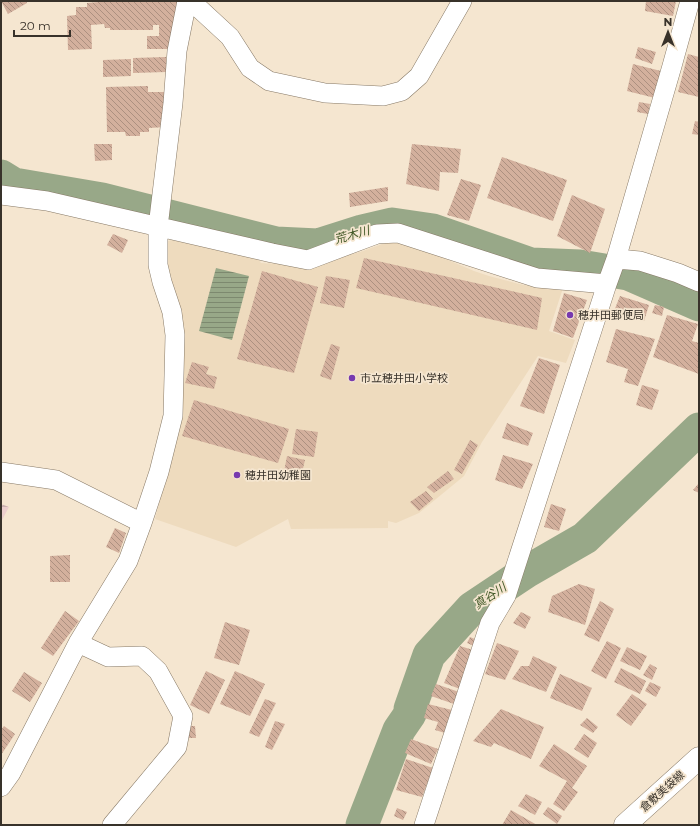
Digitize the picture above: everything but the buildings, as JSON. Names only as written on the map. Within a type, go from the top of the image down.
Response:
[{"type":"main road","name":"倉敷美袋線","points":[[625,825],[699,758]]},
{"type":"street","points":[[1,787],[11,773],[78,643],[128,561],[159,472],[173,416],[175,335],[172,312],[158,265],[160,218],[173,103],[177,52],[187,1]]},
{"type":"street","points":[[191,1],[230,37],[250,68],[269,81],[325,93],[383,96],[402,91],[419,76],[462,1]]},
{"type":"street","points":[[424,825],[490,623],[506,596],[612,271],[690,1]]},
{"type":"street","points":[[1,195],[160,218],[272,253],[308,260],[378,234],[398,233],[537,278],[612,271],[640,261],[678,273],[699,282]]},
{"type":"street","points":[[1,472],[56,480],[142,523]]},
{"type":"street","points":[[78,643],[108,657],[142,656],[158,671],[183,716],[177,747],[112,825]]},
{"type":"shaded area","name":"市立穂井田小学校","points":[[172,240],[258,259],[261,263],[312,266],[385,243],[397,243],[426,249],[441,257],[489,276],[523,285],[563,288],[549,331],[575,340],[566,363],[538,356],[482,442],[464,476],[419,513],[396,523],[388,521],[388,528],[291,529],[288,519],[236,547],[155,519],[178,430],[165,270],[166,244],[168,241]]},
{"type":"shaded area","points":[[216,268],[249,276],[232,340],[199,331]]},
{"type":"green space","points":[[1,504],[9,507],[1,522]]},
{"type":"waterway","name":"荒木川","points":[[1,176],[14,184],[102,199],[276,243],[318,245],[362,231],[392,224],[433,230],[531,264],[580,266],[628,274],[699,305]]},
{"type":"waterway","name":"真谷川","points":[[362,825],[399,730],[410,714],[410,709],[429,655],[472,608],[526,572],[585,538],[699,429]]},
{"type":"place","name":"穂井田郵便局","points":[[570,315]]},
{"type":"place","name":"市立穂井田小学校","points":[[352,378]]},
{"type":"place","name":"穂井田幼稚園","points":[[237,475]]}]
